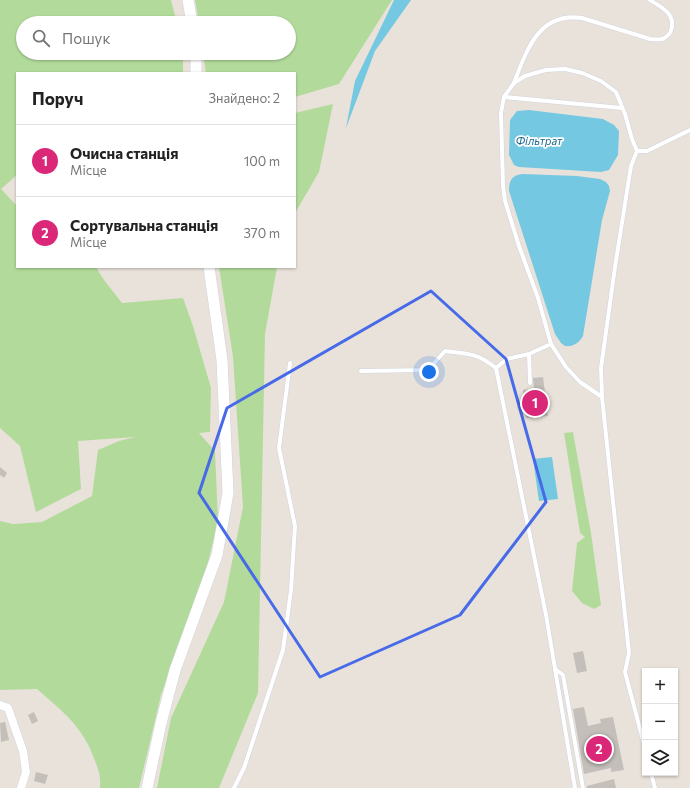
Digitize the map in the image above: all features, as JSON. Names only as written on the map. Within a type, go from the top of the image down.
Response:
[{"type":"main road","points":[[188,0],[191,16]]},
{"type":"main road","points":[[196,60],[196,72]]},
{"type":"main road","points":[[147,788],[161,723],[175,670],[217,555],[228,493],[222,360],[209,268]]},
{"type":"street","points":[[0,705],[8,708],[23,751],[26,772],[21,788]]},
{"type":"lane","points":[[602,397],[580,382],[566,367],[551,344],[538,298],[519,246],[505,201],[503,186],[501,113],[504,97],[514,83],[537,34],[547,24],[560,18],[571,16],[650,39],[661,39],[669,35],[672,28],[672,20],[668,13],[650,0]]},
{"type":"lane","points":[[514,83],[525,76],[546,70],[565,69],[582,73],[601,81],[616,92],[637,151],[631,166],[601,368],[602,397],[629,653],[625,672],[643,740]]},
{"type":"lane","points":[[504,97],[622,108]]},
{"type":"lane","points":[[637,151],[648,151],[690,130]]},
{"type":"lane","points":[[496,368],[507,359],[529,354],[551,344]]},
{"type":"lane","points":[[361,371],[428,370],[445,351],[474,354],[486,360],[496,368],[546,615],[575,788]]},
{"type":"lane","points":[[529,354],[530,383]]},
{"type":"lane","points":[[234,788],[244,768],[283,650],[291,590],[295,526],[279,448],[290,363]]},
{"type":"lane","points":[[555,668],[563,675],[583,788]]},
{"type":"lane","points":[[652,776],[655,788]]},
{"type":"highlighted area","points":[[431,291],[506,359],[546,502],[460,615],[320,677],[199,493],[227,408]]},
{"type":"green space","points":[[0,0],[171,0],[175,16],[16,16],[16,60],[183,60],[183,72],[16,72],[16,176],[1,189],[16,205],[16,268],[97,268],[122,303],[183,298],[193,326],[211,388],[210,432],[199,433],[215,451],[218,521],[207,567],[161,695],[139,788],[100,788],[99,771],[85,738],[64,713],[37,689],[0,690],[0,521],[13,524],[42,522],[92,496],[98,450],[119,441],[135,437],[78,441],[81,489],[36,512],[20,446],[0,428]]},
{"type":"green space","points":[[195,0],[392,0],[339,84],[296,97],[296,72],[206,72],[204,60],[296,60],[296,16],[198,16]]},
{"type":"green space","points":[[333,104],[319,172],[296,211],[296,113]]},
{"type":"green space","points":[[219,268],[277,268],[265,334],[258,693],[219,788],[157,788],[171,718],[224,602],[243,507],[233,357]]},
{"type":"green space","points":[[573,432],[591,533],[601,605],[594,609],[582,603],[572,591],[577,543],[585,537],[580,533],[564,433]]},
{"type":"water","points":[[394,0],[411,0],[375,51],[346,128],[355,81]]},
{"type":"water","name":"Фільтрат","points":[[529,110],[603,119],[614,125],[619,131],[618,155],[609,170],[601,172],[519,167],[514,165],[509,155],[510,120],[517,111]]},
{"type":"water","points":[[523,174],[577,176],[600,179],[606,182],[609,186],[610,191],[602,220],[583,336],[578,343],[571,346],[565,346],[561,343],[555,334],[509,191],[512,179]]},
{"type":"water","points":[[552,457],[558,499],[539,501],[533,459]]},
{"type":"building","points":[[543,377],[548,416],[526,418],[523,390],[534,389],[533,378]]},
{"type":"building","points":[[0,467],[7,473],[4,478],[0,475]]},
{"type":"building","points":[[583,651],[587,671],[577,673],[573,653]]},
{"type":"building","points":[[584,707],[588,726],[601,723],[600,719],[613,717],[624,770],[611,772],[611,768],[584,774],[573,709]]},
{"type":"building","points":[[34,712],[38,721],[32,724],[28,715]]},
{"type":"building","points":[[5,722],[9,740],[1,742],[0,723]]},
{"type":"building","points":[[36,772],[48,775],[45,784],[34,781]]},
{"type":"building","points":[[614,779],[616,788],[587,788],[587,786]]},
{"type":"place","name":"Очисна станція","points":[[535,403]]},
{"type":"place","name":"Сортувальна станція","points":[[599,749]]}]
